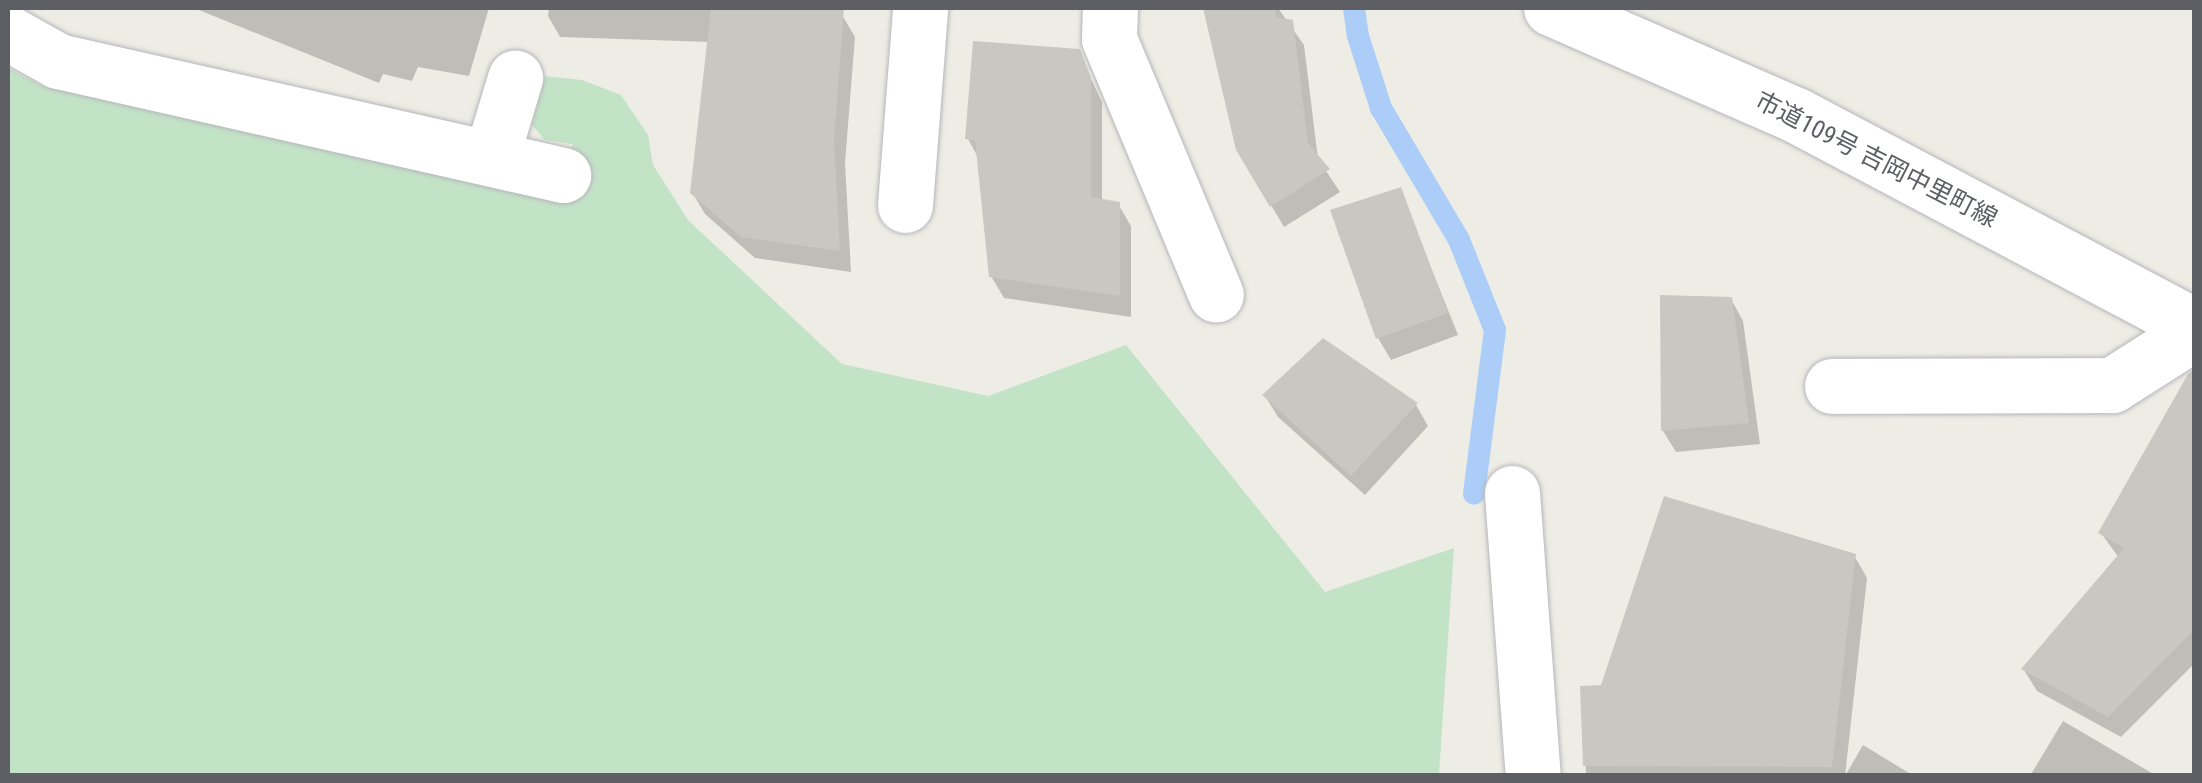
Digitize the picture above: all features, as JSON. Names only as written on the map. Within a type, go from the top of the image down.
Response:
[{"type":"street","points":[[905,205],[920,8]]},
{"type":"street","points":[[1110,8],[1109,39],[1216,294]]},
{"type":"street","name":"市道109号 吉岡中里町線","points":[[1552,8],[1796,115],[2194,330]]},
{"type":"street","points":[[8,33],[58,61],[563,175]]},
{"type":"street","points":[[492,158],[515,78]]},
{"type":"street","points":[[1832,386],[2112,384],[2194,330]]},
{"type":"street","points":[[1512,493],[1533,776]]},
{"type":"green space","points":[[8,68],[40,85],[553,200],[573,144],[545,140],[532,125],[545,76],[582,80],[621,95],[648,135],[653,165],[688,220],[842,364],[988,396],[1126,345],[1325,592],[1454,548],[1439,775],[8,775]]},
{"type":"building","points":[[711,8],[844,8],[834,140],[840,251],[741,237],[690,193]]},
{"type":"building","points":[[1203,8],[1275,8],[1276,17],[1293,20],[1308,143],[1330,169],[1270,207],[1236,150]]},
{"type":"building","points":[[973,41],[1080,49],[1091,78],[1091,197],[1120,202],[1120,296],[989,277],[975,140],[965,139]]},
{"type":"building","points":[[1401,187],[1448,313],[1376,339],[1330,210]]},
{"type":"building","points":[[1660,295],[1732,297],[1749,423],[1661,431]]},
{"type":"building","points":[[1323,338],[1418,403],[1351,476],[1262,395]]},
{"type":"building","points":[[2194,370],[2194,630],[2108,717],[2021,669],[2124,548],[2098,533],[2188,374]]},
{"type":"building","points":[[1664,496],[1856,554],[1832,767],[1583,766],[1580,686],[1601,685]]},
{"type":"waterway","points":[[1354,8],[1358,36],[1381,108],[1459,240],[1495,330],[1474,494]]}]
